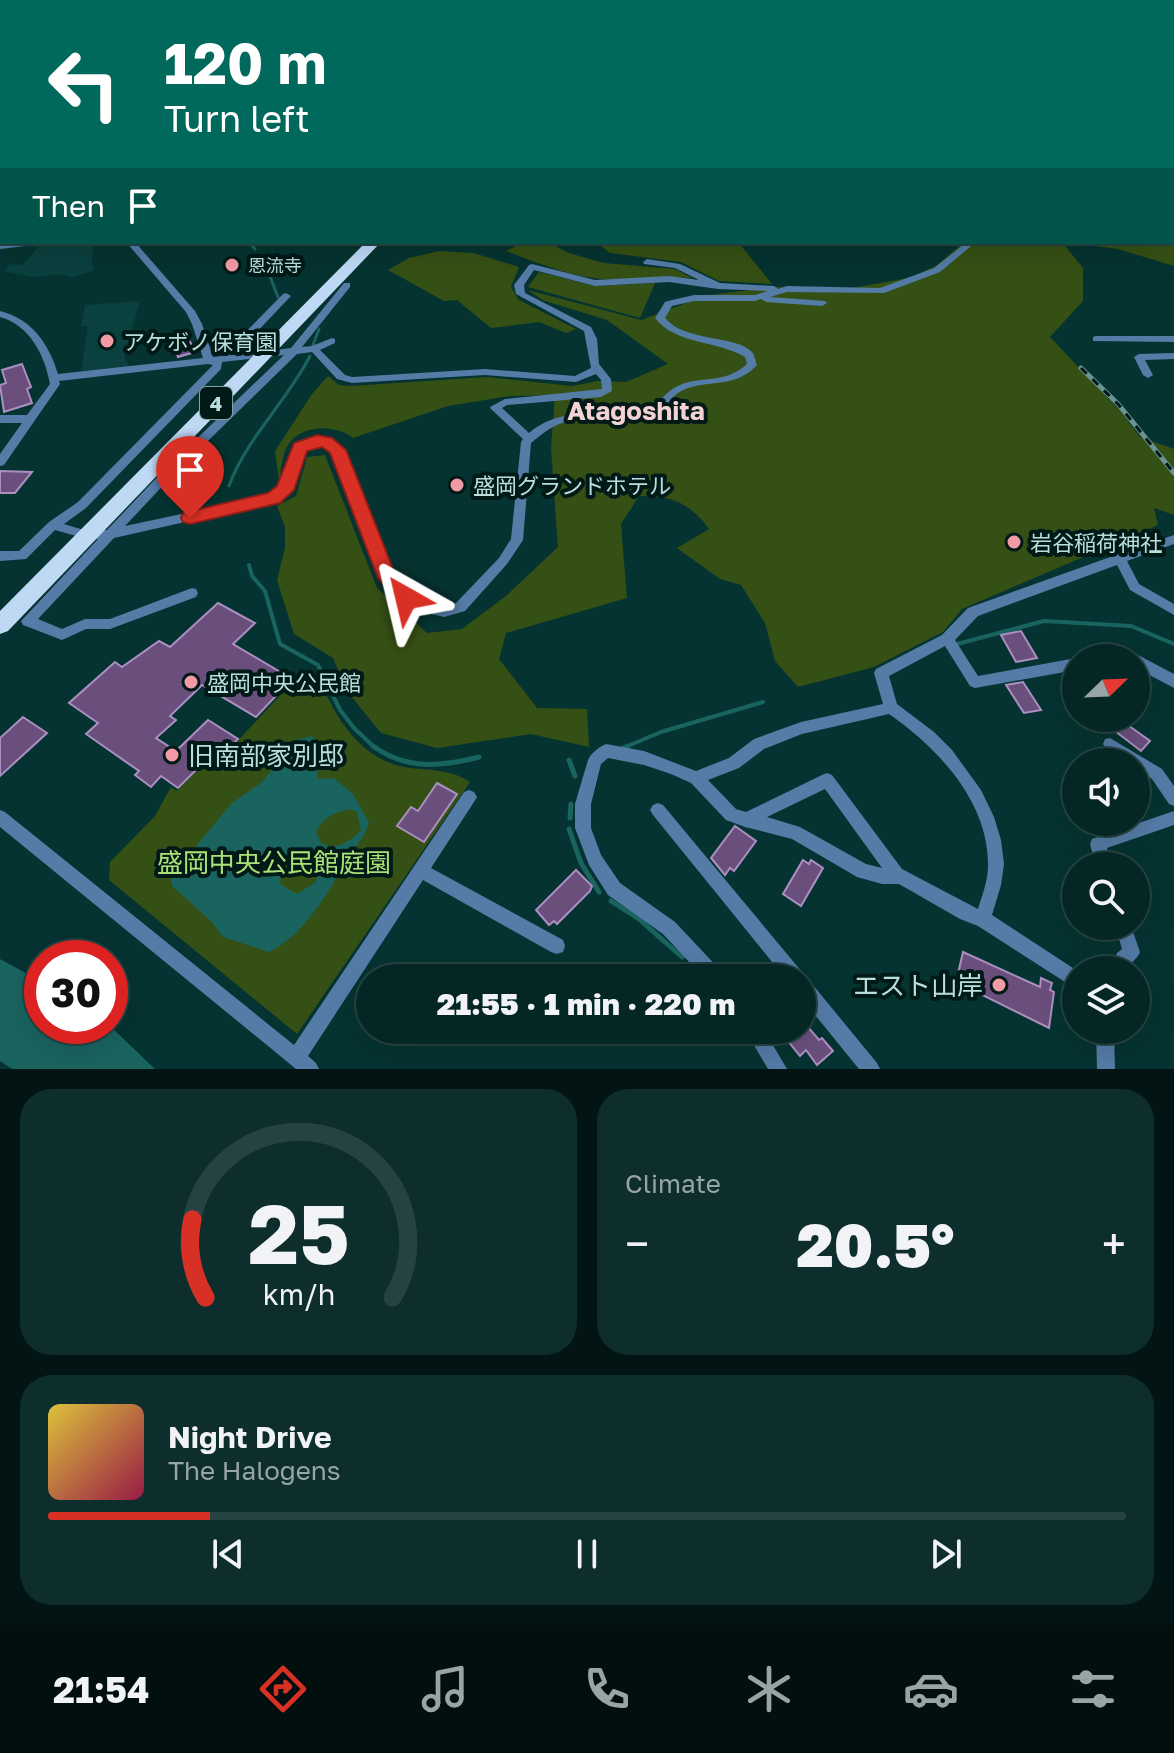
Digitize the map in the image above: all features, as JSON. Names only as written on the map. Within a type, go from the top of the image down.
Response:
[{"type":"highway","name":"4","points":[[103,522],[360,244]]},
{"type":"highway","name":"4","points":[[0,606],[81,533],[103,522],[332,293],[372,244]]},
{"type":"highway","name":"4","points":[[0,625],[81,533]]},
{"type":"street","points":[[132,244],[190,311],[209,361]]},
{"type":"street","points":[[529,439],[495,407],[505,402],[601,394],[609,386],[591,361],[593,339],[588,329],[521,294],[519,285],[532,267],[595,283],[669,279],[714,285],[881,291],[937,270],[970,244]]},
{"type":"street","points":[[647,262],[677,266],[714,285]]},
{"type":"street","points":[[192,593],[110,624],[85,624],[62,635],[28,621],[103,522],[167,474],[294,351],[332,293],[347,285]]},
{"type":"street","points":[[755,298],[787,289]]},
{"type":"street","points":[[225,359],[286,296]]},
{"type":"street","points":[[103,522],[274,498],[285,490],[300,447],[317,441],[326,442],[337,450],[387,578],[416,605],[444,612],[460,607],[503,561],[517,540],[524,456],[529,439],[549,425],[583,415],[648,415],[658,411],[664,397],[675,389],[734,377],[747,371],[752,360],[741,349],[677,333],[665,326],[660,318],[663,308],[682,299],[755,298],[822,303]]},
{"type":"street","points":[[0,314],[14,317],[28,329],[47,358],[55,384],[0,462]]},
{"type":"street","points":[[1096,339],[1174,339]]},
{"type":"street","points":[[54,378],[314,349],[332,341]]},
{"type":"street","points":[[314,349],[341,377],[352,380],[485,372],[576,379],[597,369]]},
{"type":"street","points":[[1148,375],[1139,357],[1174,356]]},
{"type":"street","points":[[0,556],[22,556],[53,525],[82,505],[217,367],[218,363],[209,361]]},
{"type":"street","points":[[0,419],[31,419]]},
{"type":"street","points":[[53,525],[81,533]]},
{"type":"street","points":[[983,919],[996,867],[993,845],[980,809],[946,752],[922,729],[891,708],[881,673],[947,639],[973,612],[1174,539]]},
{"type":"street","points":[[1119,557],[1134,587],[1174,610]]},
{"type":"street","points":[[947,639],[975,682],[1062,666]]},
{"type":"street","points":[[1150,671],[1164,674],[1174,682]]},
{"type":"street","points":[[696,778],[734,763],[759,744],[801,728],[891,708]]},
{"type":"street","points":[[1110,744],[1157,774],[1174,799]]},
{"type":"street","points":[[704,964],[669,928],[614,889],[595,860],[583,828],[587,786],[595,760],[606,751],[644,758],[696,778],[731,815],[795,832],[863,871],[898,876],[983,919],[1062,971]]},
{"type":"street","points":[[745,820],[827,780],[898,876]]},
{"type":"street","points":[[0,817],[303,1064],[469,797]]},
{"type":"street","points":[[658,810],[784,964]]},
{"type":"street","points":[[1100,852],[1098,844],[1174,818]]},
{"type":"street","points":[[422,871],[557,946]]},
{"type":"street","points":[[816,1002],[872,1069]]},
{"type":"street","points":[[763,1044],[778,1069]]},
{"type":"street","points":[[1105,1044],[1106,1069]]},
{"type":"shaded area","points":[[95,244],[91,259],[95,270],[72,277],[62,274],[33,277],[4,271],[10,264],[23,265],[39,246]]},
{"type":"shaded area","name":"アケボノ保育園","points":[[140,301],[124,357],[130,367],[81,373],[88,326],[81,326],[85,305]]},
{"type":"shaded area","points":[[312,736],[320,745],[317,779],[334,778],[353,794],[369,822],[364,835],[311,916],[285,943],[269,952],[223,937],[212,922],[172,886],[171,876],[232,803],[262,782],[296,740]],"holes":[[[350,809],[357,812],[361,830],[342,844],[332,846],[321,843],[316,832],[322,822]],[[309,856],[317,868],[316,882],[297,894],[280,884],[282,864]]]},
{"type":"shaded area","points":[[0,959],[24,972],[24,1044],[128,1043],[155,1069],[12,1069],[0,1061]]},
{"type":"green space","points":[[520,244],[552,244],[569,253],[604,263],[675,269],[694,279],[601,279],[552,268],[506,251]]},
{"type":"green space","points":[[599,244],[740,244],[772,284],[719,281],[681,262],[610,253]]},
{"type":"green space","points":[[962,244],[1064,244],[1083,268],[1083,301],[1050,337],[1122,413],[1140,437],[1174,449],[1174,515],[1154,508],[1158,525],[962,609],[943,632],[874,667],[798,687],[775,661],[765,623],[741,585],[720,579],[677,548],[709,529],[702,520],[679,502],[639,496],[621,524],[627,598],[506,633],[499,659],[537,708],[587,709],[589,747],[531,734],[437,748],[381,733],[346,690],[333,658],[294,634],[277,580],[285,548],[285,527],[277,506],[296,496],[307,457],[325,455],[377,588],[427,633],[462,629],[506,596],[558,547],[551,448],[555,395],[510,396],[448,406],[353,438],[327,428],[307,431],[291,441],[286,449],[279,481],[275,451],[312,394],[328,376],[339,385],[351,386],[487,377],[572,386],[598,381],[626,382],[668,364],[607,320],[542,300],[528,290],[641,320],[708,295],[777,287],[853,288],[913,277],[937,265]]},
{"type":"green space","points":[[1080,244],[1174,244],[1174,266],[1118,249]]},
{"type":"green space","points":[[439,251],[474,253],[519,267],[511,287],[519,300],[576,329],[566,333],[539,322],[491,328],[457,300],[444,301],[388,270],[409,258]]},
{"type":"green space","points":[[539,272],[595,286],[655,283],[640,318],[528,287]]},
{"type":"green space","name":"盛岡中央公民館庭園","points":[[298,676],[321,681],[342,723],[375,756],[404,767],[446,772],[470,782],[297,1034],[109,880],[110,862],[155,816],[171,787],[177,791],[211,756],[220,760]]},
{"type":"building","points":[[185,331],[195,352],[178,357],[172,342],[178,340],[175,334]]},
{"type":"building","points":[[22,364],[31,387],[27,389],[32,403],[4,412],[0,385],[6,383],[2,370]]},
{"type":"building","points":[[0,471],[32,472],[15,493],[0,493]]},
{"type":"building","name":"盛岡中央公民館","points":[[218,603],[255,623],[233,644],[292,679],[256,717],[202,685],[170,716],[176,720],[156,738],[176,751],[208,720],[238,739],[220,758],[213,753],[178,788],[161,776],[151,787],[135,775],[139,771],[86,734],[98,723],[69,703],[115,662],[122,667],[159,641],[170,647]]},
{"type":"building","points":[[1021,631],[1037,658],[1016,662],[1001,635]]},
{"type":"building","points":[[1023,682],[1041,710],[1024,713],[1006,685]]},
{"type":"building","points":[[23,717],[47,733],[0,776],[0,738]]},
{"type":"building","points":[[1116,732],[1137,732],[1150,741],[1144,748],[1137,748]]},
{"type":"building","points":[[437,783],[457,794],[424,842],[397,826],[411,807],[418,811]]},
{"type":"building","points":[[735,826],[756,841],[734,871],[730,868],[725,875],[711,858]]},
{"type":"building","points":[[803,860],[809,864],[811,860],[823,868],[801,906],[783,894]]},
{"type":"building","points":[[576,870],[592,886],[590,891],[557,924],[554,921],[549,925],[536,910]]},
{"type":"building","name":"エスト山岸","points":[[963,952],[1040,987],[1041,978],[1052,983],[1050,990],[1054,992],[1049,1028],[956,982]]},
{"type":"building","points":[[816,1036],[819,1040],[822,1038],[833,1051],[817,1065],[806,1050],[800,1056],[790,1044],[816,1044]]},
{"type":"waterway","points":[[251,244],[255,249]]},
{"type":"waterway","points":[[262,256],[278,297]]},
{"type":"waterway","points":[[313,345],[319,329]]},
{"type":"waterway","points":[[229,486],[246,452],[310,356]]},
{"type":"waterway","points":[[249,565],[252,576],[265,591],[280,644],[318,665],[340,710],[375,748]]},
{"type":"waterway","points":[[957,644],[1044,621],[1131,626],[1174,644]]},
{"type":"waterway","points":[[628,746],[623,748],[661,732],[763,702]]},
{"type":"waterway","points":[[373,746],[385,754],[411,763],[451,763],[479,757]]},
{"type":"waterway","points":[[569,760],[575,776]]},
{"type":"waterway","points":[[570,818],[571,804]]},
{"type":"waterway","points":[[569,829],[581,863],[599,892]]},
{"type":"waterway","points":[[611,901],[639,919],[682,957]]},
{"type":"railway","points":[[1081,368],[1118,404],[1174,473]]},
{"type":"place","name":"恩流寺","points":[[232,265]]},
{"type":"place","name":"アケボノ保育園","points":[[107,341]]},
{"type":"place","name":"盛岡グランドホテル","points":[[457,485]]},
{"type":"place","name":"岩谷稲荷神社","points":[[1014,542]]},
{"type":"place","name":"盛岡中央公民館","points":[[191,682]]},
{"type":"place","name":"旧南部家別邸","points":[[172,755]]},
{"type":"place","name":"エスト山岸","points":[[999,985]]},
{"type":"district","name":"Atagoshita","points":[[636,410]]},
{"type":"route","points":[[190,518],[274,498],[285,490],[300,447],[317,441],[326,442],[337,450],[387,578],[406,598]]}]
